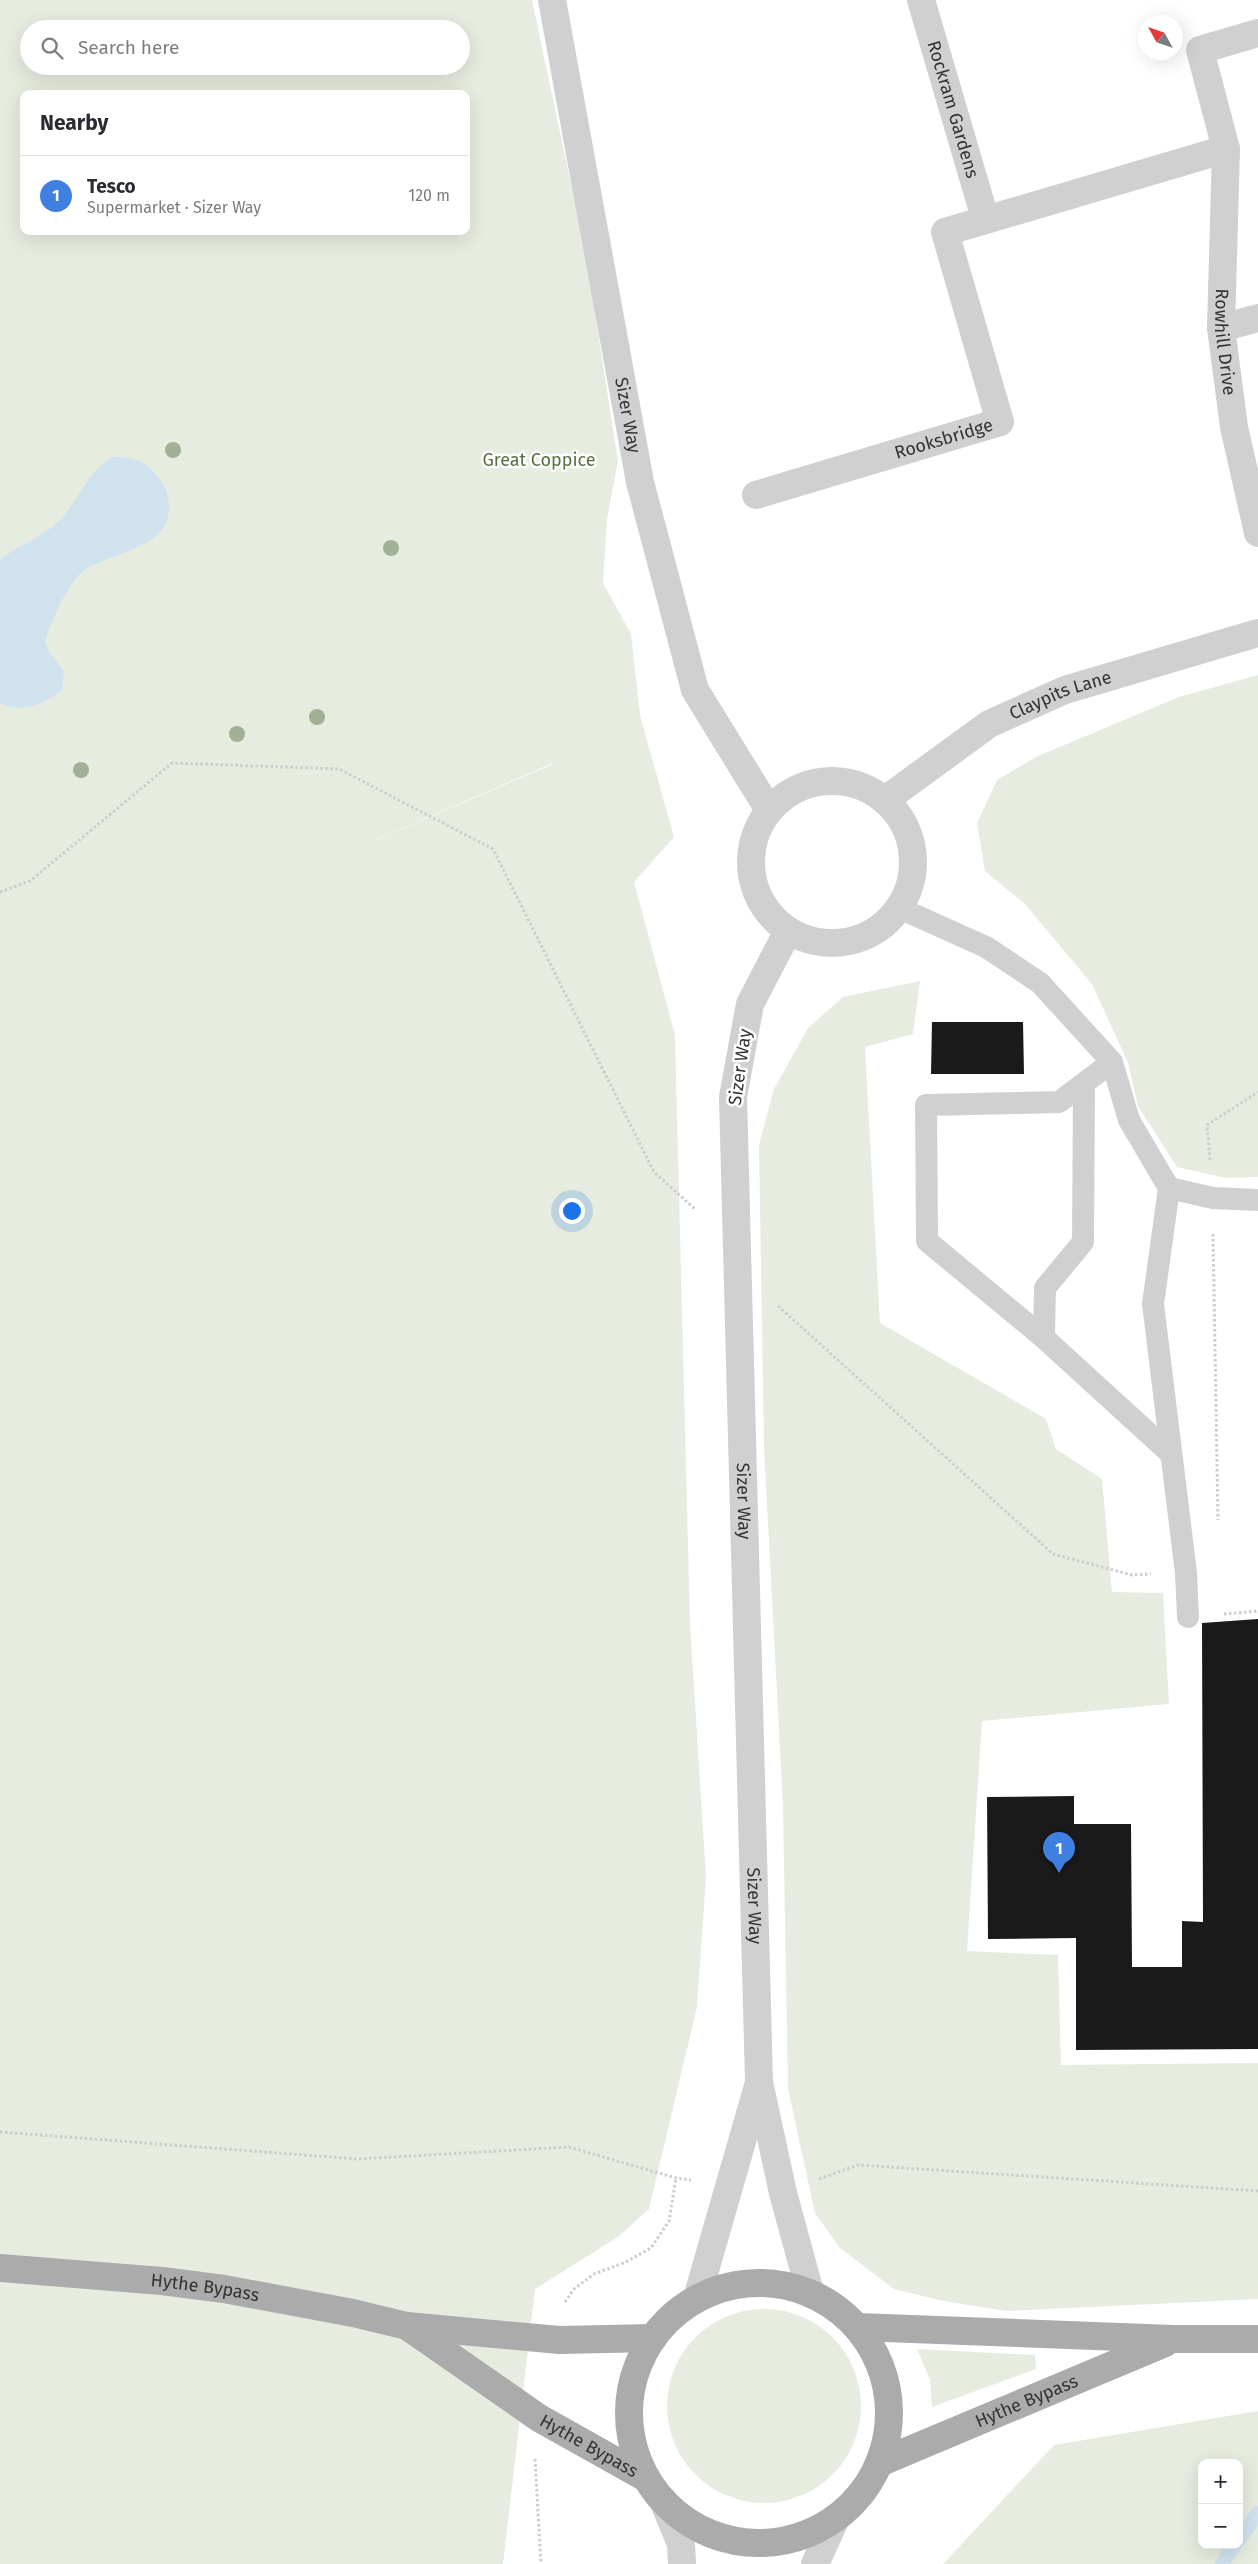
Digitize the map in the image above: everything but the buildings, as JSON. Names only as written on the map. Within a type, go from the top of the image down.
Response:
[{"type":"main road","name":"Hythe Bypass","points":[[0,2268],[162,2281],[215,2288],[301,2302],[407,2326],[559,2340],[653,2338]]},
{"type":"main road","points":[[772,2283],[810,2292],[836,2307],[858,2327],[878,2358],[888,2392],[888,2428],[879,2463],[861,2494],[836,2518],[802,2536],[766,2543],[729,2540],[694,2526],[664,2503],[646,2478],[632,2444],[629,2407],[636,2371],[653,2338],[665,2322],[697,2298],[733,2285],[772,2283]]},
{"type":"main road","name":"Hythe Bypass","points":[[407,2326],[539,2418],[646,2478]]},
{"type":"main road","name":"Hythe Bypass","points":[[858,2327],[1173,2339],[1258,2339]]},
{"type":"main road","name":"Hythe Bypass","points":[[879,2463],[1173,2339]]},
{"type":"street","name":"Sizer Way","points":[[552,0],[640,482],[695,690],[769,810]]},
{"type":"street","name":"Rockram Gardens","points":[[921,0],[985,218]]},
{"type":"street","name":"Rowhill Drive","points":[[1258,33],[1200,50],[1226,149],[1221,328],[1234,427],[1258,533]]},
{"type":"street","points":[[985,218],[1226,149]]},
{"type":"street","name":"Rooksbridge","points":[[756,495],[1000,422],[945,232],[985,218]]},
{"type":"street","points":[[1221,328],[1258,318]]},
{"type":"street","name":"Claypits Lane","points":[[885,800],[997,720],[1065,690],[1258,633]]},
{"type":"street","points":[[838,781],[863,787],[885,800],[900,818],[910,840],[913,863],[910,879],[899,908],[882,926],[860,938],[835,944],[810,941],[788,931],[768,912],[754,888],[750,861],[756,834],[769,810],[788,793],[812,783],[838,781]]},
{"type":"street","name":"Sizer Way","points":[[788,931],[750,1004],[733,1097],[759,2082],[783,2193],[810,2292]]},
{"type":"street","name":"Sizer Way","points":[[697,2298],[759,2082]]},
{"type":"street","points":[[664,2503],[681,2544],[682,2564]]},
{"type":"street","points":[[815,2564],[836,2518]]},
{"type":"lane","points":[[899,908],[986,947],[1040,983],[1112,1062],[1129,1120],[1169,1188],[1153,1304],[1169,1452],[1186,1573],[1188,1617]]},
{"type":"lane","points":[[1112,1062],[1059,1102],[926,1105],[927,1241],[1044,1338],[1169,1452]]},
{"type":"lane","points":[[1044,1338],[1045,1288],[1083,1242],[1084,1084]]},
{"type":"lane","points":[[1169,1188],[1213,1198],[1258,1200]]},
{"type":"path","points":[[0,892],[30,881],[172,764],[339,769],[493,849],[654,1172],[700,1216]]},
{"type":"path","points":[[1220,1606],[1221,1614],[1258,1611]]},
{"type":"path","points":[[0,2132],[357,2159],[569,2148],[676,2178],[731,2184]]},
{"type":"path","points":[[783,2193],[858,2165],[1258,2191]]},
{"type":"green space","name":"Great Coppice","points":[[0,0],[532,0],[586,255],[618,461],[607,519],[603,583],[631,634],[640,715],[674,837],[634,882],[675,1035],[690,1623],[706,1877],[697,2007],[649,2209],[618,2237],[535,2289],[503,2564],[0,2564]],"holes":[[[553,763],[553,764],[297,874]]]},
{"type":"green space","points":[[1258,675],[1258,1177],[1226,1178],[1177,1167],[1138,1106],[1128,1063],[1092,984],[1025,904],[985,871],[977,823],[997,780],[1038,756],[1179,697]]},
{"type":"green space","points":[[920,981],[913,1034],[865,1047],[880,1323],[1046,1419],[1056,1449],[1102,1479],[1112,1592],[1163,1593],[1169,1704],[982,1721],[967,1951],[1058,1955],[1061,2065],[1258,2063],[1258,2299],[1006,2311],[943,2301],[894,2289],[840,2248],[815,2213],[788,2089],[783,1807],[764,1447],[759,1145],[774,1089],[808,1028],[843,997]]},
{"type":"green space","points":[[754,2309],[774,2309],[810,2320],[833,2337],[845,2352],[854,2369],[861,2396],[861,2416],[854,2443],[845,2460],[833,2475],[818,2487],[801,2496],[774,2503],[754,2503],[718,2492],[702,2481],[689,2468],[678,2452],[671,2434],[667,2416],[667,2396],[678,2360],[689,2344],[702,2331],[718,2320],[736,2313]]},
{"type":"green space","points":[[917,2349],[1035,2355],[1036,2369],[932,2407],[930,2380]]},
{"type":"green space","points":[[1258,2411],[1258,2564],[943,2564],[1054,2445]]},
{"type":"water","points":[[112,457],[133,459],[150,468],[164,486],[167,495],[169,505],[167,520],[161,531],[150,540],[83,571],[77,576],[66,593],[45,641],[48,650],[64,672],[62,690],[33,706],[16,708],[0,703],[0,560],[52,528],[72,505],[89,479]]},
{"type":"waterway","points":[[1243,2534],[1258,2513]]},
{"type":"waterway","points":[[1222,2564],[1232,2549]]},
{"type":"place","name":"Tesco","points":[[1059,1873]]}]
